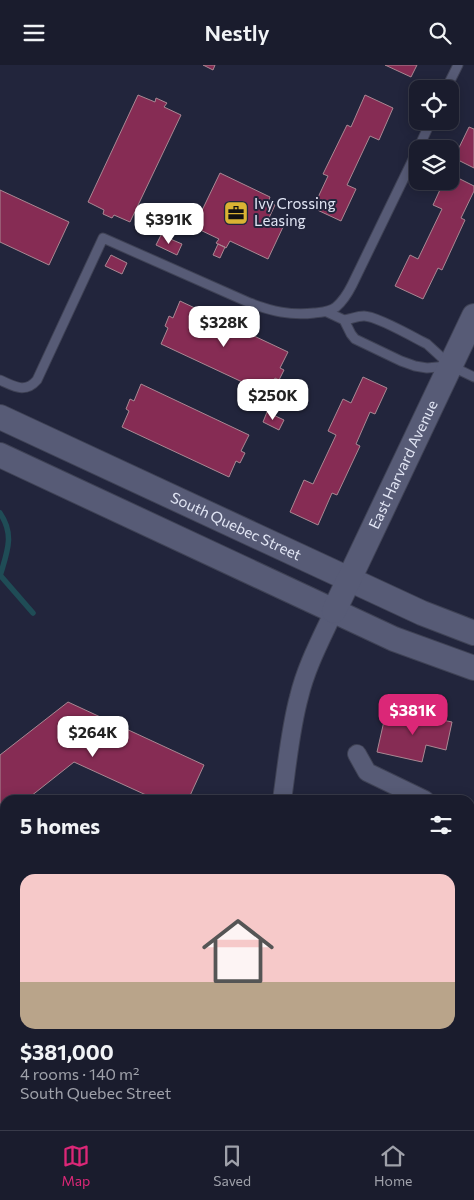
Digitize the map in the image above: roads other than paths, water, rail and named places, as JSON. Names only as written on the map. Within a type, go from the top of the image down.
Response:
[{"type":"main road","name":"East Harvard Avenue","points":[[334,611],[474,316]]},
{"type":"main road","name":"South Quebec Street","points":[[0,417],[422,613],[474,633]]},
{"type":"main road","points":[[0,455],[394,639],[474,668]]},
{"type":"street","points":[[283,795],[299,695],[334,611]]},
{"type":"street","points":[[357,754],[367,772],[415,795]]},
{"type":"lane","points":[[450,80],[458,65]]},
{"type":"lane","points":[[0,381],[26,388],[37,380],[103,238],[262,308],[291,314],[327,312],[338,305],[348,293],[409,168]]},
{"type":"lane","points":[[327,312],[344,320],[362,316],[374,319],[426,344],[451,366],[474,377]]},
{"type":"lane","points":[[344,320],[355,339],[401,361],[421,368],[451,366]]},
{"type":"waterway","points":[[0,513],[5,521],[8,536],[7,551],[0,576]]},
{"type":"waterway","points":[[0,575],[33,613]]},
{"type":"place","name":"Ivy Crossing Leasing","points":[[236,213]]}]
